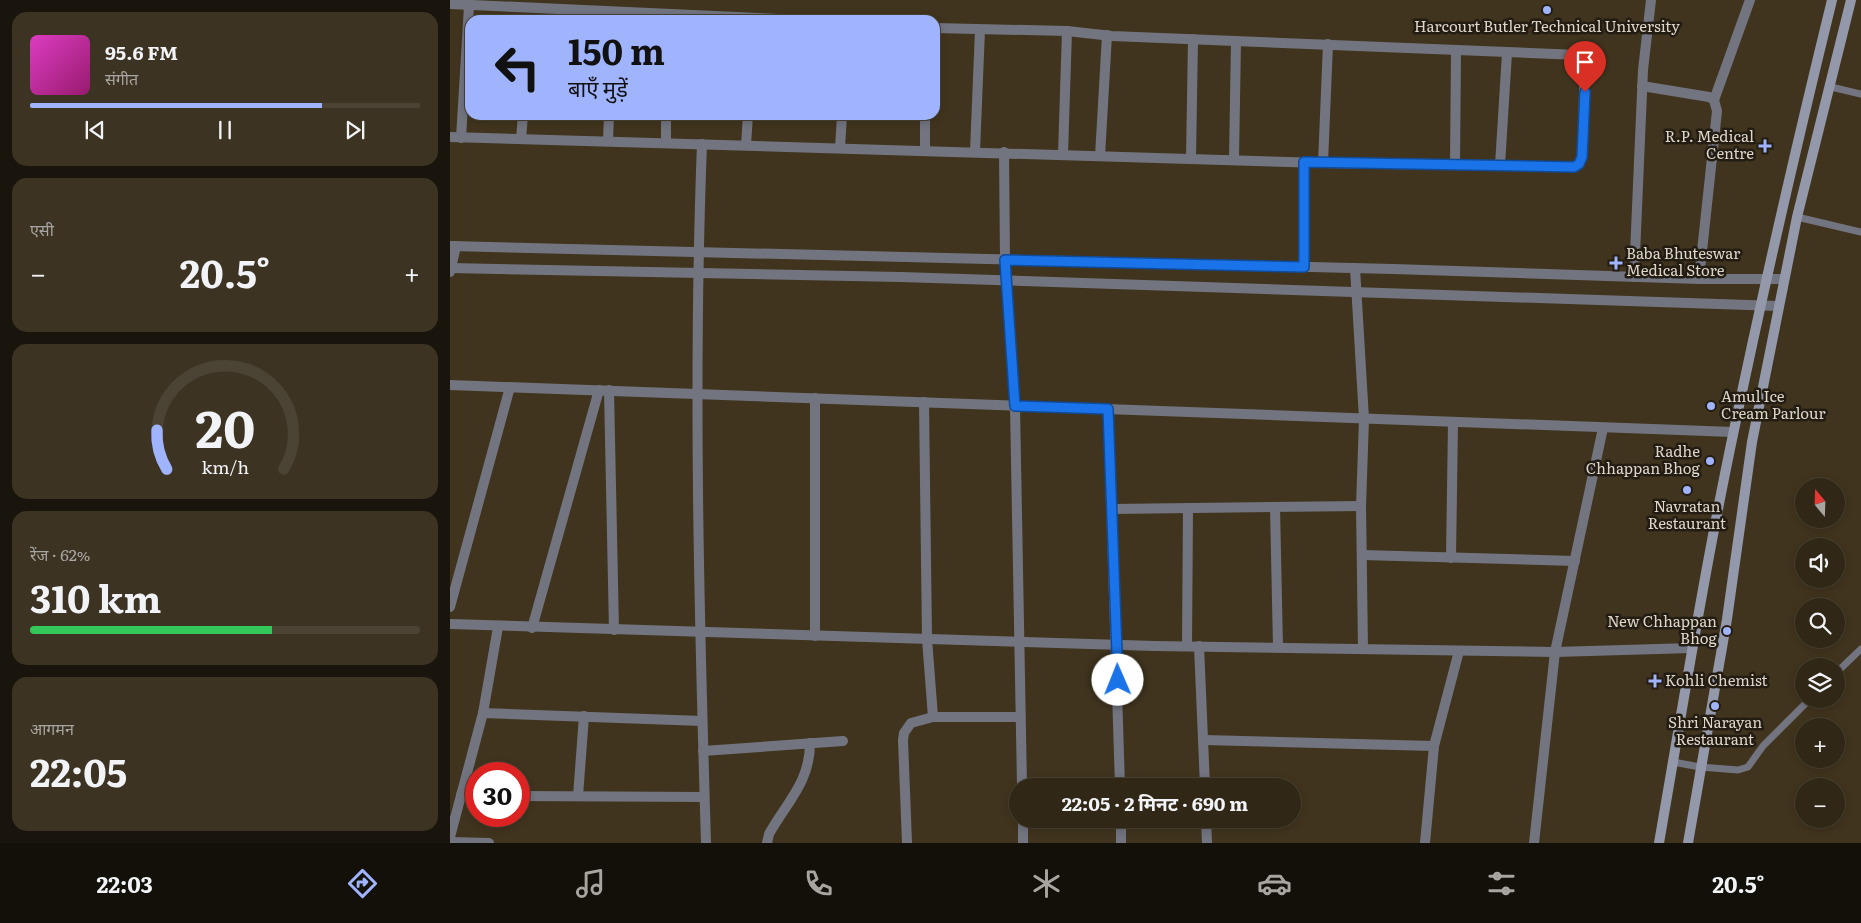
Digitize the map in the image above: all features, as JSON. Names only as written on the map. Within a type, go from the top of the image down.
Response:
[{"type":"main road","points":[[1659,843],[1692,648],[1733,432],[1766,278],[1832,0]]},
{"type":"main road","points":[[1688,843],[1727,620],[1752,442],[1778,306],[1797,217],[1831,87],[1851,0]]},
{"type":"street","points":[[1634,277],[1642,86],[1651,0]]},
{"type":"street","points":[[1698,279],[1717,111],[1714,100],[1750,0]]},
{"type":"street","points":[[450,4],[600,15]]},
{"type":"street","points":[[468,15],[469,6]]},
{"type":"street","points":[[530,15],[531,9]]},
{"type":"street","points":[[450,137],[974,151],[1323,163],[1574,167],[1579,164],[1582,157],[1586,76],[1583,57],[1570,54],[1236,41],[1107,35],[1067,31],[940,28]]},
{"type":"street","points":[[974,151],[980,30]]},
{"type":"street","points":[[1063,154],[1067,31]]},
{"type":"street","points":[[1100,156],[1107,35]]},
{"type":"street","points":[[1191,158],[1193,39]]},
{"type":"street","points":[[1234,159],[1236,41]]},
{"type":"street","points":[[1323,163],[1328,44]]},
{"type":"street","points":[[1455,164],[1456,51]]},
{"type":"street","points":[[1500,166],[1507,53]]},
{"type":"street","points":[[461,138],[465,72]]},
{"type":"street","points":[[1642,86],[1709,97],[1714,100]]},
{"type":"street","points":[[521,139],[523,120]]},
{"type":"street","points":[[608,141],[609,120]]},
{"type":"street","points":[[666,120],[666,143]]},
{"type":"street","points":[[746,145],[748,120]]},
{"type":"street","points":[[840,148],[842,120]]},
{"type":"street","points":[[924,150],[925,120]]},
{"type":"street","points":[[702,144],[698,252],[700,633],[706,843]]},
{"type":"street","points":[[1004,152],[1005,260],[1015,406],[1022,778]]},
{"type":"street","points":[[1304,162],[1304,267]]},
{"type":"street","points":[[1778,306],[1007,281],[699,273],[450,270],[453,246],[1355,268],[1698,279],[1784,279]]},
{"type":"street","points":[[1355,268],[1364,419],[1361,506],[1363,649]]},
{"type":"street","points":[[450,385],[1733,432]]},
{"type":"street","points":[[450,607],[510,387]]},
{"type":"street","points":[[532,628],[604,390]]},
{"type":"street","points":[[604,390],[614,630]]},
{"type":"street","points":[[815,398],[815,636]]},
{"type":"street","points":[[924,402],[927,639],[933,717]]},
{"type":"street","points":[[1108,409],[1120,778]]},
{"type":"street","points":[[1451,558],[1453,422]]},
{"type":"street","points":[[1534,843],[1555,652],[1603,428]]},
{"type":"street","points":[[1112,509],[1361,506]]},
{"type":"street","points":[[1275,507],[1278,647]]},
{"type":"street","points":[[1188,508],[1188,646]]},
{"type":"street","points":[[1362,556],[1575,561]]},
{"type":"street","points":[[450,624],[498,627],[1188,646],[1555,652],[1692,648]]},
{"type":"street","points":[[450,836],[483,713],[498,627]]},
{"type":"street","points":[[1199,646],[1205,778]]},
{"type":"street","points":[[1424,843],[1434,746],[1459,650]]},
{"type":"street","points":[[483,713],[702,721]]},
{"type":"street","points":[[578,796],[584,716]]},
{"type":"street","points":[[907,843],[904,733],[911,723],[933,717],[1020,717]]},
{"type":"street","points":[[1204,740],[1434,746]]},
{"type":"street","points":[[703,751],[843,741]]},
{"type":"street","points":[[767,843],[769,834],[806,775],[810,758],[810,743]]},
{"type":"street","points":[[530,796],[704,797]]},
{"type":"street","points":[[1023,828],[1023,843]]},
{"type":"street","points":[[1121,828],[1121,843]]},
{"type":"street","points":[[1206,828],[1207,843]]},
{"type":"street","points":[[450,842],[489,843]]},
{"type":"lane","points":[[1831,87],[1861,94]]},
{"type":"lane","points":[[1797,217],[1861,232]]},
{"type":"lane","points":[[1845,665],[1861,650]]},
{"type":"lane","points":[[1673,762],[1700,767],[1738,770],[1748,767],[1763,746],[1801,708]]},
{"type":"place","name":"Harcourt Butler Technical University","points":[[1547,10]]},
{"type":"place","name":"R.P. Medical Centre","points":[[1765,146]]},
{"type":"place","name":"Baba Bhuteswar Medical Store","points":[[1616,263]]},
{"type":"place","name":"Amul Ice Cream Parlour","points":[[1711,406]]},
{"type":"place","name":"Radhe Chhappan Bhog","points":[[1710,461]]},
{"type":"place","name":"Navratan Restaurant","points":[[1687,490]]},
{"type":"place","name":"New Chhappan Bhog","points":[[1727,631]]},
{"type":"place","name":"Kohli Chemist","points":[[1655,681]]},
{"type":"place","name":"Shri Narayan Restaurant","points":[[1715,706]]},
{"type":"route","points":[[1118,680],[1108,409],[1015,406],[1005,260],[1304,267],[1304,162],[1574,167],[1579,164],[1582,157],[1585,92]]}]
